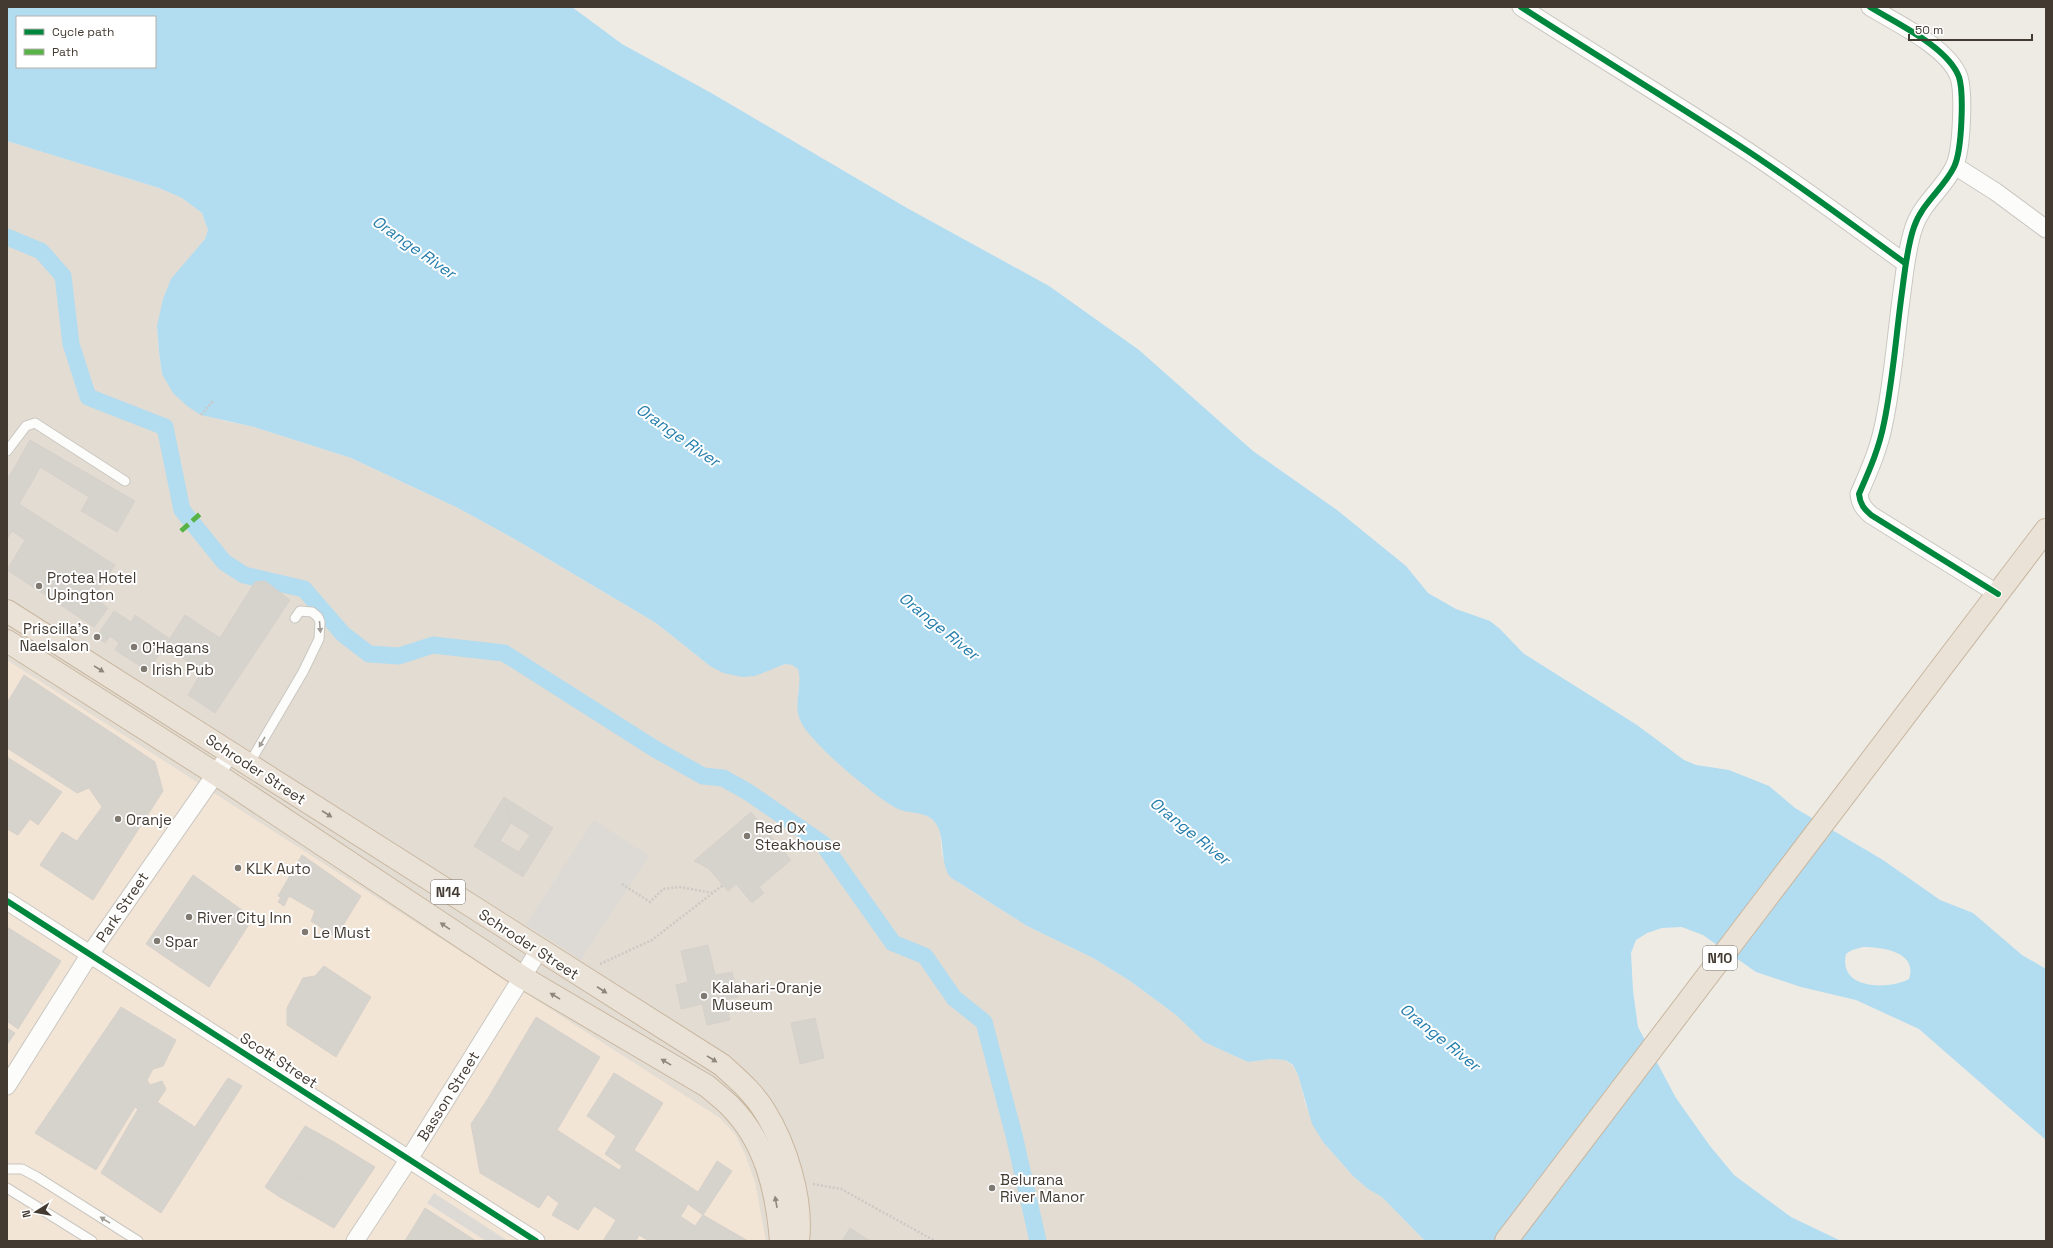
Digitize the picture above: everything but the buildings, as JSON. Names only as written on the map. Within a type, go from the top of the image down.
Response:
[{"type":"highway","name":"N10","points":[[1506,1241],[1935,674],[2046,530]]},
{"type":"highway","name":"Schroder Street","points":[[7,611],[722,1065],[747,1088],[764,1110],[780,1141],[795,1187],[798,1241]]},
{"type":"highway","name":"Schroder Street","points":[[7,641],[216,774],[522,977],[707,1086],[730,1106],[747,1127],[759,1147],[769,1173],[776,1199],[781,1241]]},
{"type":"street","points":[[1521,7],[1591,50],[1742,148],[1850,221],[1906,263]]},
{"type":"street","points":[[1870,7],[1928,43],[1945,57],[1958,75],[1961,94],[1961,133],[1955,166],[1918,217],[1911,236],[1884,423],[1876,456],[1859,494],[1859,499],[1863,508],[1871,515],[1998,594]]},
{"type":"street","points":[[1955,166],[1996,192],[2046,229]]},
{"type":"street","name":"Park Street","points":[[7,1086],[90,954],[216,774],[240,758]]},
{"type":"street","name":"Scott Street","points":[[7,901],[536,1241]]},
{"type":"street","name":"Basson Street","points":[[355,1241],[409,1159],[539,950]]},
{"type":"lane","points":[[7,451],[26,426],[35,423],[125,481]]},
{"type":"lane","points":[[240,758],[303,672],[320,634],[319,620],[312,612],[300,611],[295,618]]},
{"type":"lane","points":[[7,1169],[22,1169],[37,1177],[138,1241]]},
{"type":"lane","points":[[7,1188],[92,1241]]},
{"type":"path","points":[[201,415],[213,401]]},
{"type":"path","points":[[622,884],[650,902],[663,889],[680,887],[713,894]]},
{"type":"path","points":[[593,968],[652,940],[723,885]]},
{"type":"shaded area","points":[[7,141],[159,188],[182,198],[202,213],[208,230],[205,239],[192,255],[157,326],[159,352],[162,374],[221,420],[254,427],[351,458],[458,508],[518,541],[656,623],[710,666],[778,667],[785,664],[792,665],[798,669],[801,678],[798,693],[800,721],[819,744],[868,789],[933,819],[940,829],[942,856],[959,883],[1027,926],[1093,958],[1130,981],[1176,1015],[1204,1042],[1248,1062],[1271,1059],[1285,1060],[1293,1066],[1298,1075],[1306,1106],[1323,1142],[1353,1176],[1368,1189],[1382,1197],[1425,1241],[7,1241]]},
{"type":"shaded area","points":[[7,660],[720,1118],[735,1134],[745,1154],[755,1182],[766,1241],[7,1241]]},
{"type":"shaded area","points":[[594,820],[649,856],[581,960],[526,924]]},
{"type":"shaded area","points":[[434,1193],[508,1241],[486,1241],[427,1203]]},
{"type":"water","name":"Orange River","points":[[7,7],[572,7],[622,44],[713,94],[907,208],[1049,286],[1139,350],[1253,451],[1337,510],[1406,566],[1428,593],[1456,609],[1490,621],[1500,629],[1523,653],[1637,725],[1684,760],[1696,765],[1729,770],[1769,786],[1795,808],[1883,860],[1940,900],[1973,913],[2022,955],[2046,969],[2046,1140],[1919,1029],[1856,1000],[1801,987],[1756,972],[1703,935],[1682,927],[1662,928],[1647,933],[1636,940],[1631,953],[1633,991],[1638,1027],[1676,1098],[1710,1146],[1734,1175],[1791,1217],[1841,1241],[1425,1241],[1382,1197],[1368,1189],[1353,1176],[1323,1142],[1312,1124],[1298,1075],[1293,1065],[1285,1060],[1271,1059],[1248,1062],[1204,1042],[1176,1015],[1130,981],[1093,958],[1027,926],[950,877],[944,862],[940,832],[933,820],[925,815],[900,810],[873,793],[828,754],[806,729],[800,720],[797,707],[799,682],[798,669],[792,665],[785,664],[755,676],[742,677],[723,673],[710,666],[656,623],[518,541],[458,508],[351,458],[254,427],[201,415],[187,406],[173,393],[162,374],[157,326],[163,299],[171,279],[205,239],[208,230],[202,213],[182,198],[159,188],[7,141]],"holes":[[[1863,947],[1889,950],[1904,957],[1910,970],[1909,979],[1900,983],[1889,985],[1867,984],[1857,981],[1850,975],[1846,966],[1846,954],[1852,950]]]},
{"type":"waterway","points":[[7,237],[41,251],[63,276],[71,344],[88,397],[165,427],[182,510],[224,562],[244,575],[304,589],[343,634],[369,654],[399,656],[433,645],[504,653],[655,749],[703,776],[723,778],[748,792],[823,844],[893,943],[925,956],[954,998],[984,1022],[1014,1135],[1038,1241]]},
{"type":"marked path","points":[[181,531],[200,514]]},
{"type":"cycle path","points":[[1521,7],[1761,160],[1905,263]]},
{"type":"cycle path","points":[[1870,7],[1907,28],[1933,46],[1944,56],[1953,66],[1959,77],[1961,85],[1962,108],[1959,148],[1954,167],[1945,182],[1922,210],[1914,227],[1905,267],[1892,374],[1884,423],[1877,451],[1859,494],[1860,501],[1866,511],[1871,515],[1998,594]]},
{"type":"cycle path","points":[[7,901],[536,1241]]},
{"type":"place","name":"Protea Hotel Upington","points":[[39,586]]},
{"type":"place","name":"Priscilla's Naelsalon","points":[[97,637]]},
{"type":"place","name":"O'Hagans","points":[[134,647]]},
{"type":"place","name":"Irish Pub","points":[[144,669]]},
{"type":"place","name":"Oranje","points":[[118,819]]},
{"type":"place","name":"Red Ox Steakhouse","points":[[747,836]]},
{"type":"place","name":"KLK Auto","points":[[238,868]]},
{"type":"place","name":"River City Inn","points":[[189,917]]},
{"type":"place","name":"Le Must","points":[[305,932]]},
{"type":"place","name":"Spar","points":[[157,941]]},
{"type":"place","name":"Kalahari-Oranje Museum","points":[[704,996]]},
{"type":"place","name":"Belurana River Manor","points":[[992,1188]]}]
